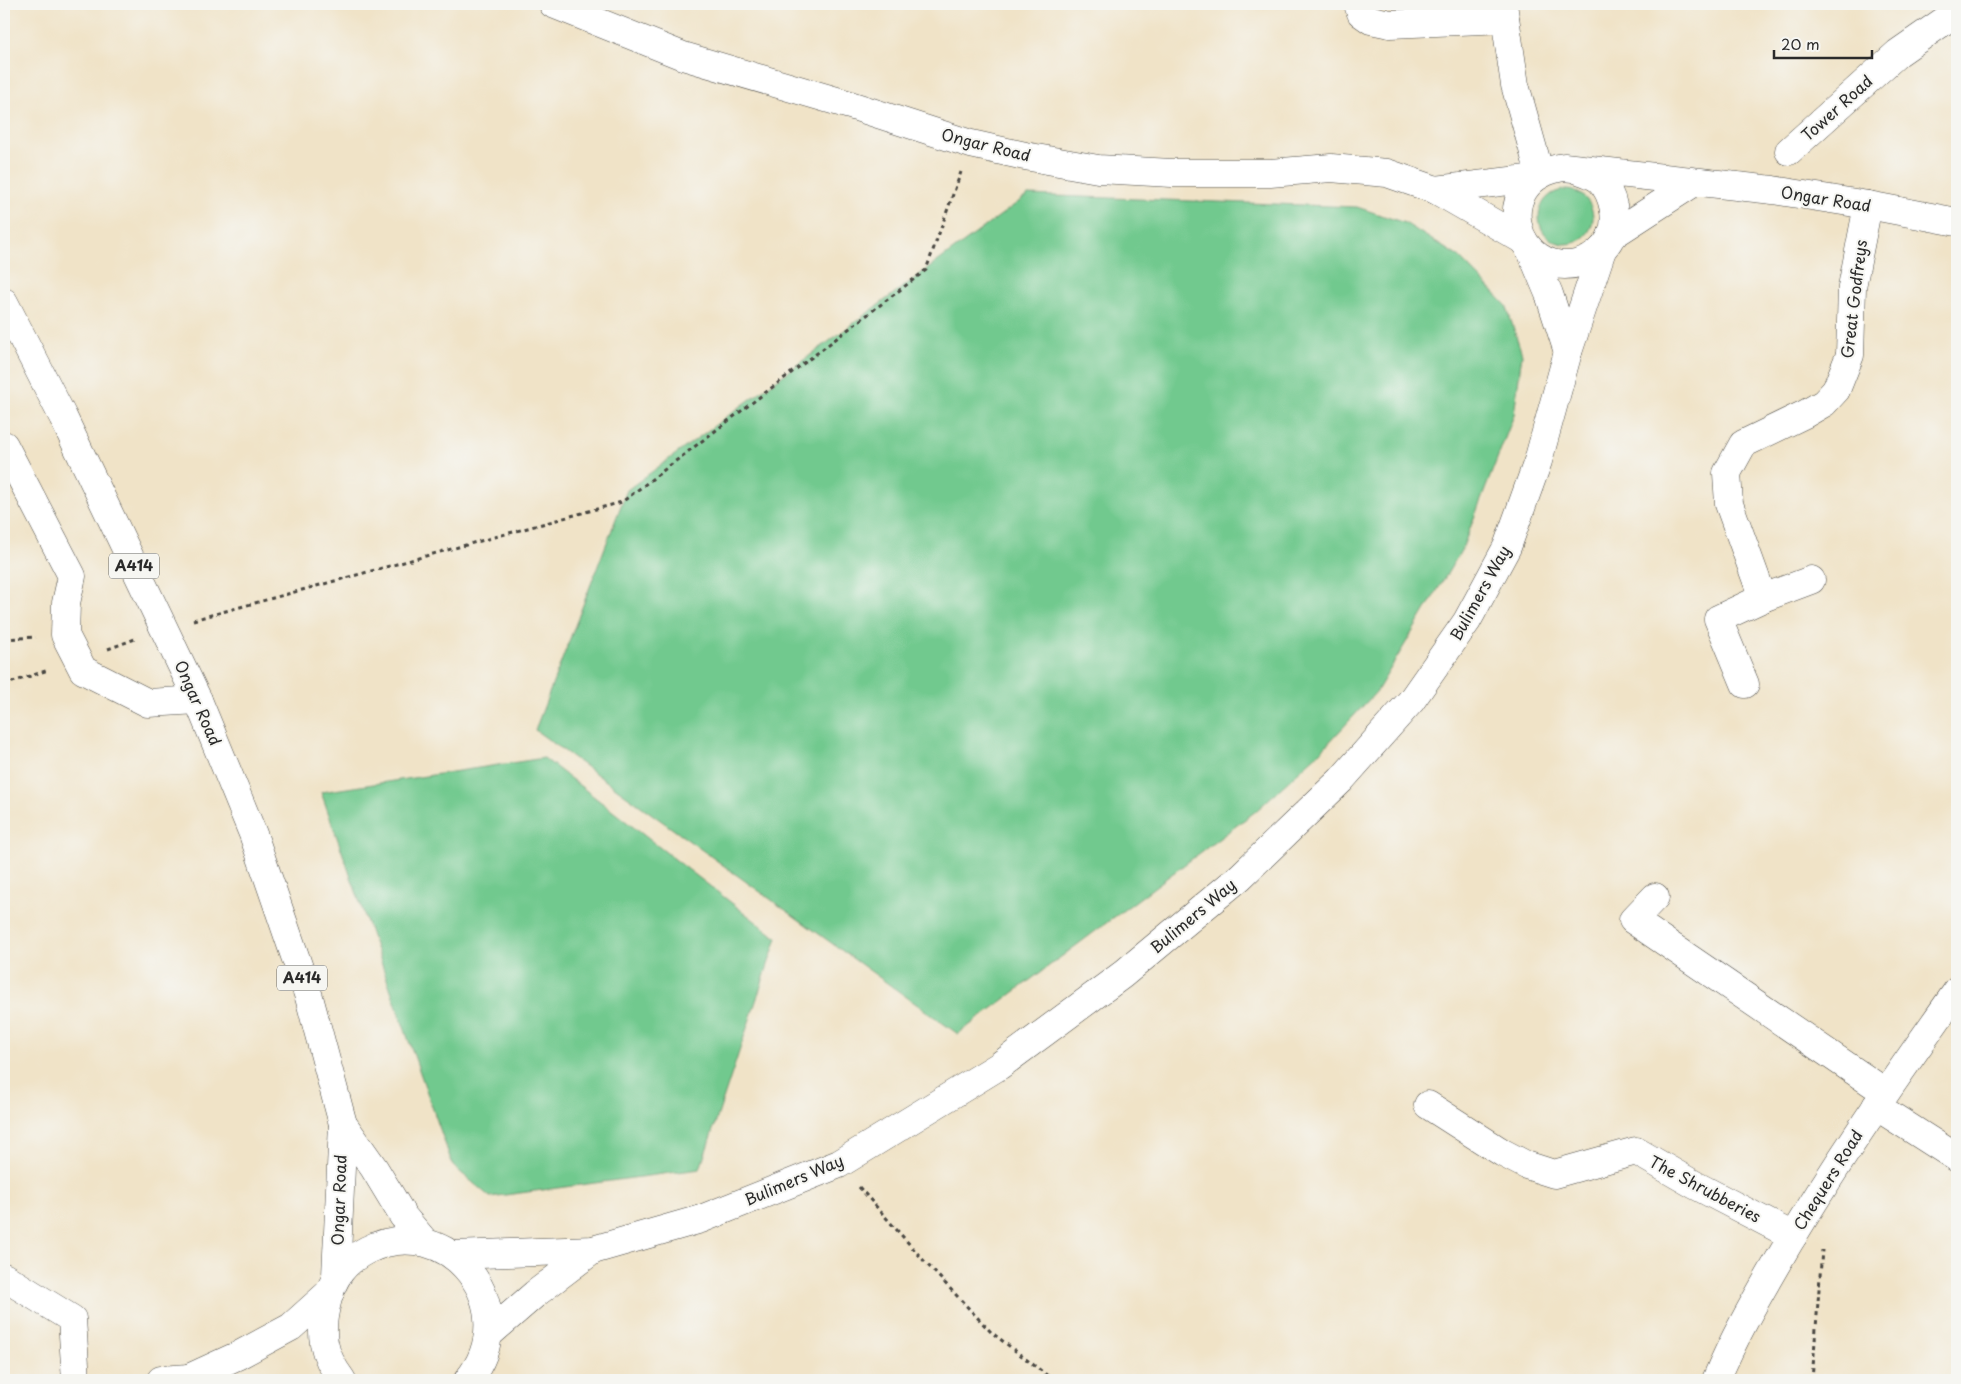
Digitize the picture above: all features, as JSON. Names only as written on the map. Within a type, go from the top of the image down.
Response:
[{"type":"main road","name":"Ongar Road","points":[[552,4],[683,56],[850,105],[971,144],[1025,156],[1098,169],[1172,174],[1260,173],[1330,168],[1387,173],[1436,190],[1551,263],[1568,266],[1588,260],[1607,243],[1694,183]]},
{"type":"main road","points":[[1358,4],[1361,13],[1371,20],[1390,24],[1504,11],[1515,85],[1537,176],[1523,190],[1517,205],[1516,222],[1549,294],[1568,352]]},
{"type":"main road","name":"Tower Road","points":[[1789,151],[1898,53],[1957,12]]},
{"type":"main road","name":"Ongar Road","points":[[1436,190],[1537,176],[1564,167],[1694,183],[1773,190],[1957,222]]},
{"type":"main road","name":"Ongar Road","points":[[1576,169],[1588,173],[1599,180],[1610,195],[1615,218],[1607,243]]},
{"type":"main road","name":"Great Godfreys","points":[[1763,598],[1729,504],[1727,472],[1743,444],[1824,403],[1836,390],[1850,355],[1852,287],[1868,205]]},
{"type":"main road","name":"Bulimers Way","points":[[453,1255],[593,1250],[701,1218],[839,1164],[999,1066],[1122,975],[1240,877],[1341,780],[1412,700],[1467,621],[1507,547],[1538,461],[1568,352],[1607,243]]},
{"type":"main road","name":"Ongar Road","points":[[4,302],[63,417],[198,700],[253,834],[309,997],[342,1124],[333,1284]]},
{"type":"main road","points":[[4,444],[72,576],[66,603],[65,634],[83,670],[148,702],[198,700]]},
{"type":"main road","points":[[1745,684],[1718,619],[1763,598],[1811,580]]},
{"type":"main road","points":[[1655,897],[1633,920],[1881,1099],[1957,1158]]},
{"type":"main road","name":"Chequers Road","points":[[1716,1380],[1728,1350],[1821,1189],[1957,991]]},
{"type":"main road","name":"The Shrubberies","points":[[1428,1105],[1526,1166],[1554,1174],[1636,1151],[1695,1185],[1793,1236]]},
{"type":"main road","name":"Ongar Road","points":[[342,1124],[374,1168],[403,1216],[425,1242]]},
{"type":"main road","points":[[161,1380],[196,1379],[291,1327],[333,1284],[355,1256],[380,1244],[400,1240],[425,1242],[453,1255],[478,1281],[485,1298],[489,1316],[489,1334],[485,1353],[477,1370],[468,1380]]},
{"type":"main road","name":"Bulimers Way","points":[[489,1334],[535,1294],[593,1250]]},
{"type":"main road","points":[[4,1277],[72,1319],[76,1380]]},
{"type":"main road","points":[[333,1284],[322,1321],[324,1349],[332,1368],[342,1380]]},
{"type":"path","points":[[4,685],[164,628],[622,502],[926,270],[971,144]]},
{"type":"path","points":[[839,1164],[925,1262],[991,1332],[1053,1380]]},
{"type":"path","points":[[1812,1380],[1823,1243]]},
{"type":"green space","points":[[1566,190],[1576,192],[1585,198],[1591,207],[1593,217],[1591,227],[1585,236],[1576,242],[1566,244],[1556,242],[1547,236],[1541,227],[1539,217],[1541,207],[1547,198],[1556,192]]},
{"type":"green space","points":[[1028,195],[1357,207],[1405,223],[1459,257],[1506,305],[1522,354],[1514,415],[1462,549],[1377,691],[1321,751],[1256,811],[958,1034],[535,730],[627,490]]},
{"type":"green space","points":[[544,758],[777,938],[700,1169],[490,1197],[453,1166],[321,792]]}]
